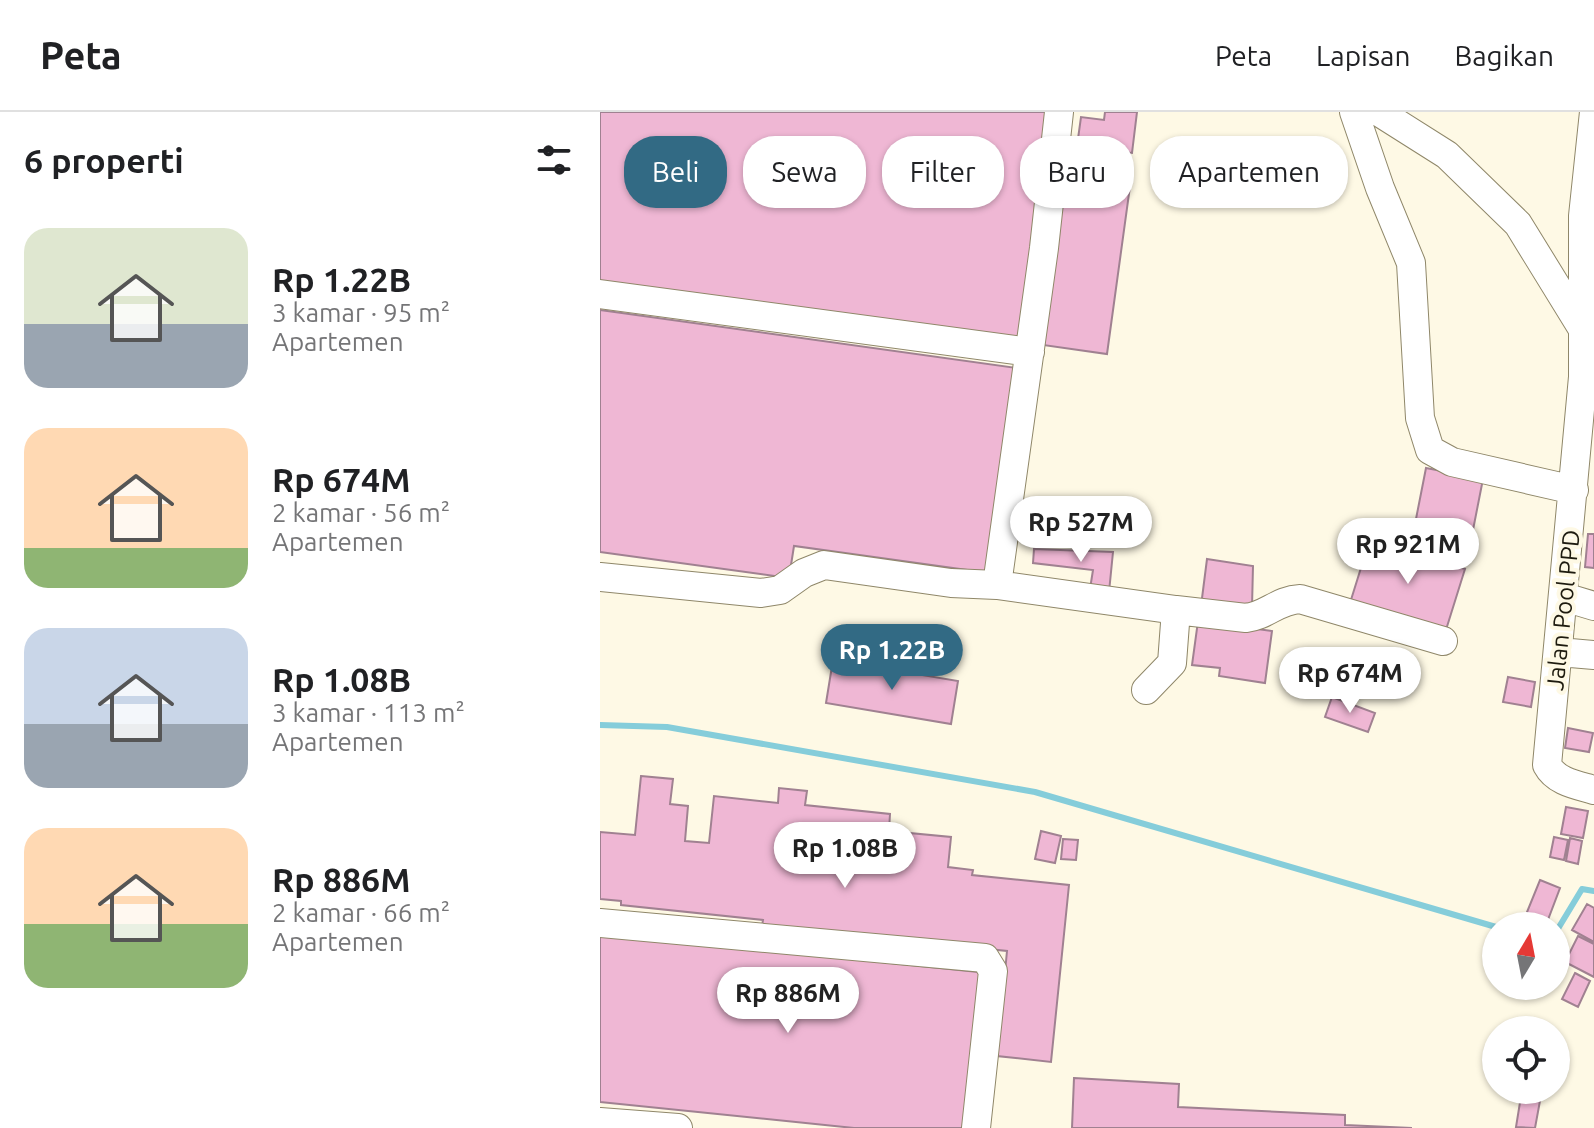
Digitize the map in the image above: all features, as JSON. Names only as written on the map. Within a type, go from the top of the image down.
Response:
[{"type":"street","points":[[997,585],[1030,352],[1059,112]]},
{"type":"street","points":[[1354,112],[1380,188],[1411,263],[1420,418],[1430,450],[1452,462],[1580,509]]},
{"type":"street","points":[[1379,112],[1447,155],[1518,224],[1583,329]]},
{"type":"street","name":"Jalan Pool PPD","points":[[1594,112],[1583,329],[1588,378],[1580,509],[1564,597],[1547,765],[1552,774],[1562,780],[1594,790]]},
{"type":"street","points":[[600,294],[1030,352]]},
{"type":"street","points":[[600,577],[761,593],[780,590],[804,573],[824,565],[1246,618],[1257,617],[1285,600],[1300,599],[1443,641]]},
{"type":"street","points":[[1564,597],[1594,606]]},
{"type":"street","points":[[1146,690],[1172,663],[1176,610]]},
{"type":"street","points":[[1559,652],[1594,655]]},
{"type":"street","points":[[600,923],[985,958],[993,971],[976,1128]]},
{"type":"street","points":[[600,1122],[678,1128]]},
{"type":"building","points":[[600,112],[1054,112],[1051,136],[1020,136],[1020,208],[1041,208],[1022,344],[600,286]]},
{"type":"building","points":[[1105,112],[1137,112],[1134,137],[1078,136],[1081,117],[1104,120]]},
{"type":"building","points":[[1062,208],[1127,208],[1107,354],[1043,345]]},
{"type":"building","points":[[600,310],[1017,368],[989,573],[794,546],[789,578],[600,552]]},
{"type":"building","points":[[1426,468],[1483,479],[1472,535],[1415,524]]},
{"type":"building","points":[[1588,534],[1594,534],[1594,568],[1585,567]]},
{"type":"building","points":[[1370,539],[1465,569],[1445,633],[1350,603]]},
{"type":"building","points":[[1034,549],[1113,552],[1109,592],[1090,589],[1093,570],[1033,563]]},
{"type":"building","points":[[1207,559],[1253,566],[1252,607],[1201,606]]},
{"type":"building","points":[[1198,621],[1272,631],[1265,683],[1219,676],[1220,668],[1192,665]]},
{"type":"building","points":[[833,660],[958,681],[951,724],[826,703]]},
{"type":"building","points":[[1334,666],[1356,670],[1353,684],[1332,680]]},
{"type":"building","points":[[1508,677],[1535,682],[1531,707],[1503,702]]},
{"type":"building","points":[[1334,681],[1358,686],[1355,701],[1331,696]]},
{"type":"building","points":[[1332,697],[1375,713],[1368,732],[1325,717]]},
{"type":"building","points":[[1568,728],[1593,733],[1589,752],[1565,748]]},
{"type":"building","points":[[641,776],[673,779],[670,804],[688,806],[685,841],[709,843],[714,796],[778,803],[779,788],[807,791],[805,805],[890,814],[889,831],[951,837],[948,867],[973,870],[972,875],[1069,885],[1051,1062],[997,1056],[1007,951],[762,926],[763,920],[621,905],[621,901],[600,899],[600,832],[635,835]]},
{"type":"building","points":[[1566,807],[1588,811],[1583,838],[1561,834]]},
{"type":"building","points":[[1041,831],[1061,836],[1055,863],[1035,859]]},
{"type":"building","points":[[1554,837],[1568,840],[1564,860],[1550,857]]},
{"type":"building","points":[[1570,838],[1582,841],[1578,864],[1566,861]]},
{"type":"building","points":[[1063,839],[1078,840],[1076,860],[1061,859]]},
{"type":"building","points":[[1540,880],[1560,888],[1551,912],[1527,912]]},
{"type":"building","points":[[1587,904],[1594,908],[1594,942],[1572,930]]},
{"type":"building","points":[[600,933],[988,973],[972,1128],[854,1128],[600,1102]]},
{"type":"building","points":[[1578,936],[1594,944],[1594,977],[1570,965],[1570,952]]},
{"type":"building","points":[[1575,973],[1590,981],[1578,1007],[1564,1000],[1570,1000],[1570,983]]},
{"type":"building","points":[[1074,1078],[1179,1084],[1178,1107],[1345,1115],[1345,1125],[1412,1128],[1072,1128]]},
{"type":"building","points":[[1520,1104],[1539,1104],[1535,1128],[1516,1127]]},
{"type":"waterway","points":[[600,725],[667,727],[1035,792],[1482,923]]},
{"type":"waterway","points":[[1568,912],[1582,889],[1594,891]]}]
